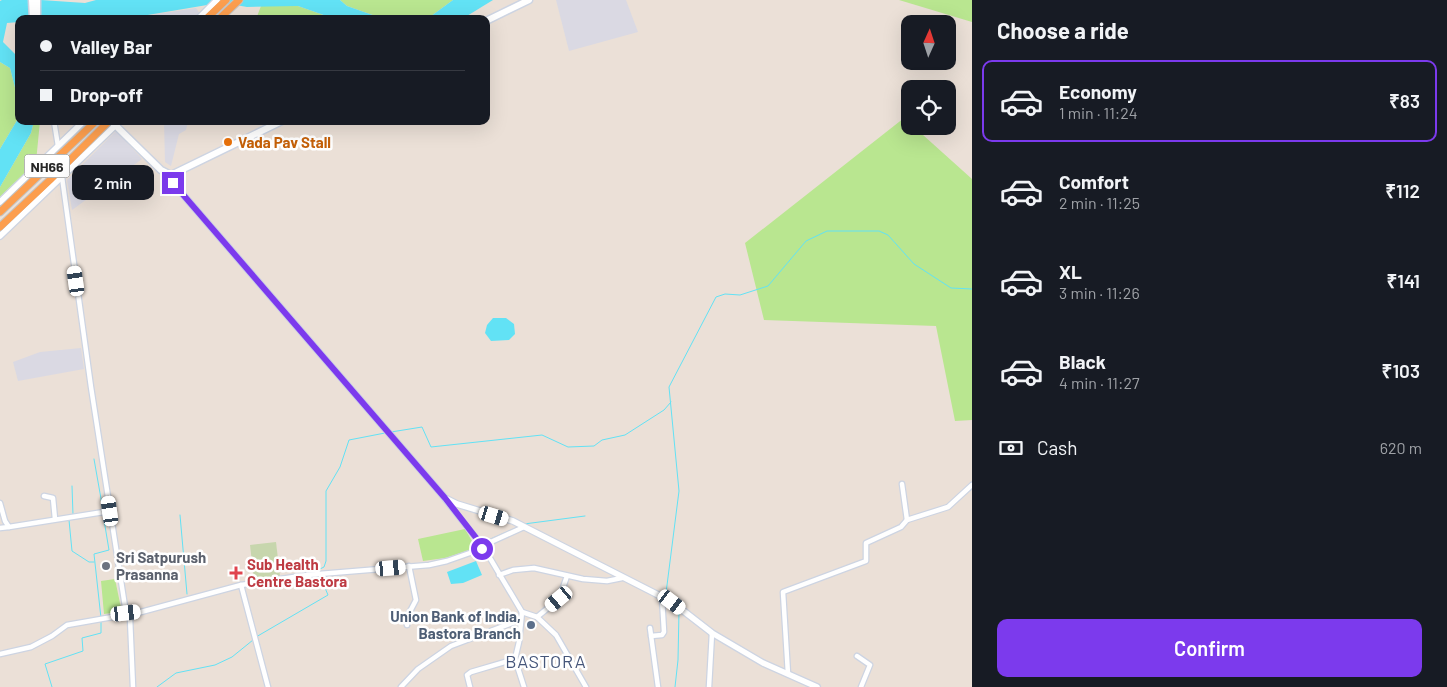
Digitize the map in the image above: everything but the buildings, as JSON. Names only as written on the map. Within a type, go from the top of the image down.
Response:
[{"type":"highway","points":[[224,15],[239,0]]},
{"type":"highway","points":[[210,15],[221,2]]},
{"type":"highway","name":"NH66","points":[[0,212],[92,125]]},
{"type":"highway","name":"NH66","points":[[0,227],[110,125]]},
{"type":"main road","points":[[32,0],[34,15]]},
{"type":"main road","points":[[37,0],[38,15]]},
{"type":"main road","points":[[490,19],[529,0]]},
{"type":"main road","points":[[114,125],[161,170],[170,175],[274,125]]},
{"type":"street","points":[[202,15],[221,2]]},
{"type":"street","points":[[226,15],[230,8]]},
{"type":"street","points":[[55,125],[58,146]]},
{"type":"street","points":[[0,202],[80,125]]},
{"type":"street","points":[[0,236],[62,177],[110,125]]},
{"type":"street","points":[[170,175],[173,183],[445,498],[482,548],[522,612],[537,617],[556,635],[586,687]]},
{"type":"street","points":[[62,177],[110,511],[126,613],[130,618],[133,687]]},
{"type":"street","points":[[902,484],[907,520]]},
{"type":"street","points":[[788,674],[783,592],[866,561],[866,543],[901,527],[907,520],[948,507],[972,485]]},
{"type":"street","points":[[44,496],[53,498],[55,519]]},
{"type":"street","points":[[445,498],[457,504],[522,526],[672,602],[712,633],[763,663],[788,674],[801,684],[817,687]]},
{"type":"street","points":[[0,503],[5,521],[10,527]]},
{"type":"street","points":[[0,528],[110,511]]},
{"type":"street","points":[[0,654],[32,647],[52,636],[67,624],[141,612],[241,585],[320,574],[447,561],[482,548],[522,526]]},
{"type":"street","points":[[406,626],[406,619],[416,600],[409,566]]},
{"type":"street","points":[[499,575],[513,570],[534,568],[568,576],[607,581],[622,578]]},
{"type":"street","points":[[537,617],[559,599],[568,576]]},
{"type":"street","points":[[241,585],[268,687]]},
{"type":"street","points":[[652,636],[662,636],[664,632],[662,598]]},
{"type":"street","points":[[522,612],[515,659],[524,687]]},
{"type":"street","points":[[400,687],[418,669],[451,646],[520,620]]},
{"type":"street","points":[[650,628],[658,687]]},
{"type":"street","points":[[709,687],[712,633]]},
{"type":"street","points":[[857,656],[870,665],[861,687]]},
{"type":"street","points":[[470,687],[467,676],[471,672],[515,659]]},
{"type":"shaded area","points":[[556,0],[626,0],[638,32],[569,51]]},
{"type":"shaded area","points":[[196,8],[200,14],[199,15],[151,15]]},
{"type":"shaded area","points":[[164,125],[187,125],[186,130],[179,134],[171,166],[165,162]]},
{"type":"shaded area","points":[[116,131],[142,159],[72,210],[67,180]]},
{"type":"shaded area","points":[[81,348],[84,369],[18,381],[13,362],[40,352]]},
{"type":"green space","points":[[340,0],[453,0],[432,15],[373,15],[347,6]]},
{"type":"green space","points":[[899,0],[972,0],[972,22],[956,17],[956,15],[949,15]]},
{"type":"green space","points":[[261,6],[298,6],[324,15],[258,15]]},
{"type":"green space","points":[[0,62],[10,68],[15,87],[15,124],[0,149]]},
{"type":"green space","points":[[901,120],[901,135],[923,135],[972,179],[972,420],[955,421],[936,326],[764,320],[745,243]]},
{"type":"green space","points":[[33,125],[40,125],[36,162],[0,197],[0,187],[31,133]]},
{"type":"green space","points":[[465,529],[476,548],[445,558],[423,561],[418,539]]},
{"type":"green space","points":[[276,542],[280,576],[254,580],[250,545]]},
{"type":"green space","points":[[115,579],[121,608],[118,612],[104,614],[101,581]]},
{"type":"water","points":[[41,0],[85,3],[96,0],[340,0],[347,6],[373,15],[324,15],[298,6],[247,7],[213,4],[148,15],[15,15],[15,22],[7,23],[3,42],[15,54],[15,87],[10,68],[0,62],[0,1]]},
{"type":"water","points":[[453,0],[493,0],[469,15],[432,15]]},
{"type":"water","points":[[15,124],[33,125],[31,133],[0,187],[0,149]]},
{"type":"water","points":[[493,318],[506,318],[514,324],[515,334],[509,340],[491,341],[485,333],[487,325]]},
{"type":"water","points":[[476,561],[482,575],[463,583],[451,584],[447,572]]},
{"type":"waterway","points":[[679,604],[666,593],[679,491],[669,387],[716,297],[725,294],[740,295],[768,286],[806,241],[827,231],[879,231],[888,235],[914,264],[951,288],[972,289]]},
{"type":"waterway","points":[[391,432],[422,427],[431,447],[542,435],[568,447],[594,446],[602,440],[625,435],[664,410],[671,402]]},
{"type":"waterway","points":[[319,572],[318,570],[324,567],[326,561],[326,491],[340,467],[349,440],[385,433]]},
{"type":"waterway","points":[[94,459],[103,510]]},
{"type":"waterway","points":[[72,486],[73,515]]},
{"type":"waterway","points":[[101,618],[94,554],[109,550],[103,514]]},
{"type":"waterway","points":[[180,515],[187,594]]},
{"type":"waterway","points":[[524,524],[585,516]]},
{"type":"waterway","points":[[69,520],[72,551],[89,562],[94,562]]},
{"type":"waterway","points":[[484,543],[518,527]]},
{"type":"waterway","points":[[475,559],[481,552]]},
{"type":"waterway","points":[[256,637],[328,595],[320,576]]},
{"type":"waterway","points":[[675,687],[678,660],[679,611]]},
{"type":"waterway","points":[[52,687],[45,664],[83,651],[82,638],[101,633],[101,622]]},
{"type":"waterway","points":[[157,687],[176,673],[215,665],[232,657],[253,640]]},
{"type":"place","name":"Vada Pav Stall","points":[[228,142]]},
{"type":"place","name":"Sri Satpurush Prasanna","points":[[106,566]]},
{"type":"place","name":"Sub Health Centre Bastora","points":[[236,573]]},
{"type":"place","name":"Union Bank of India, Bastora Branch","points":[[531,625]]},
{"type":"district","name":"BASTORA","points":[[546,661]]},
{"type":"route","points":[[173,183],[445,498],[484,548],[482,549]]}]
